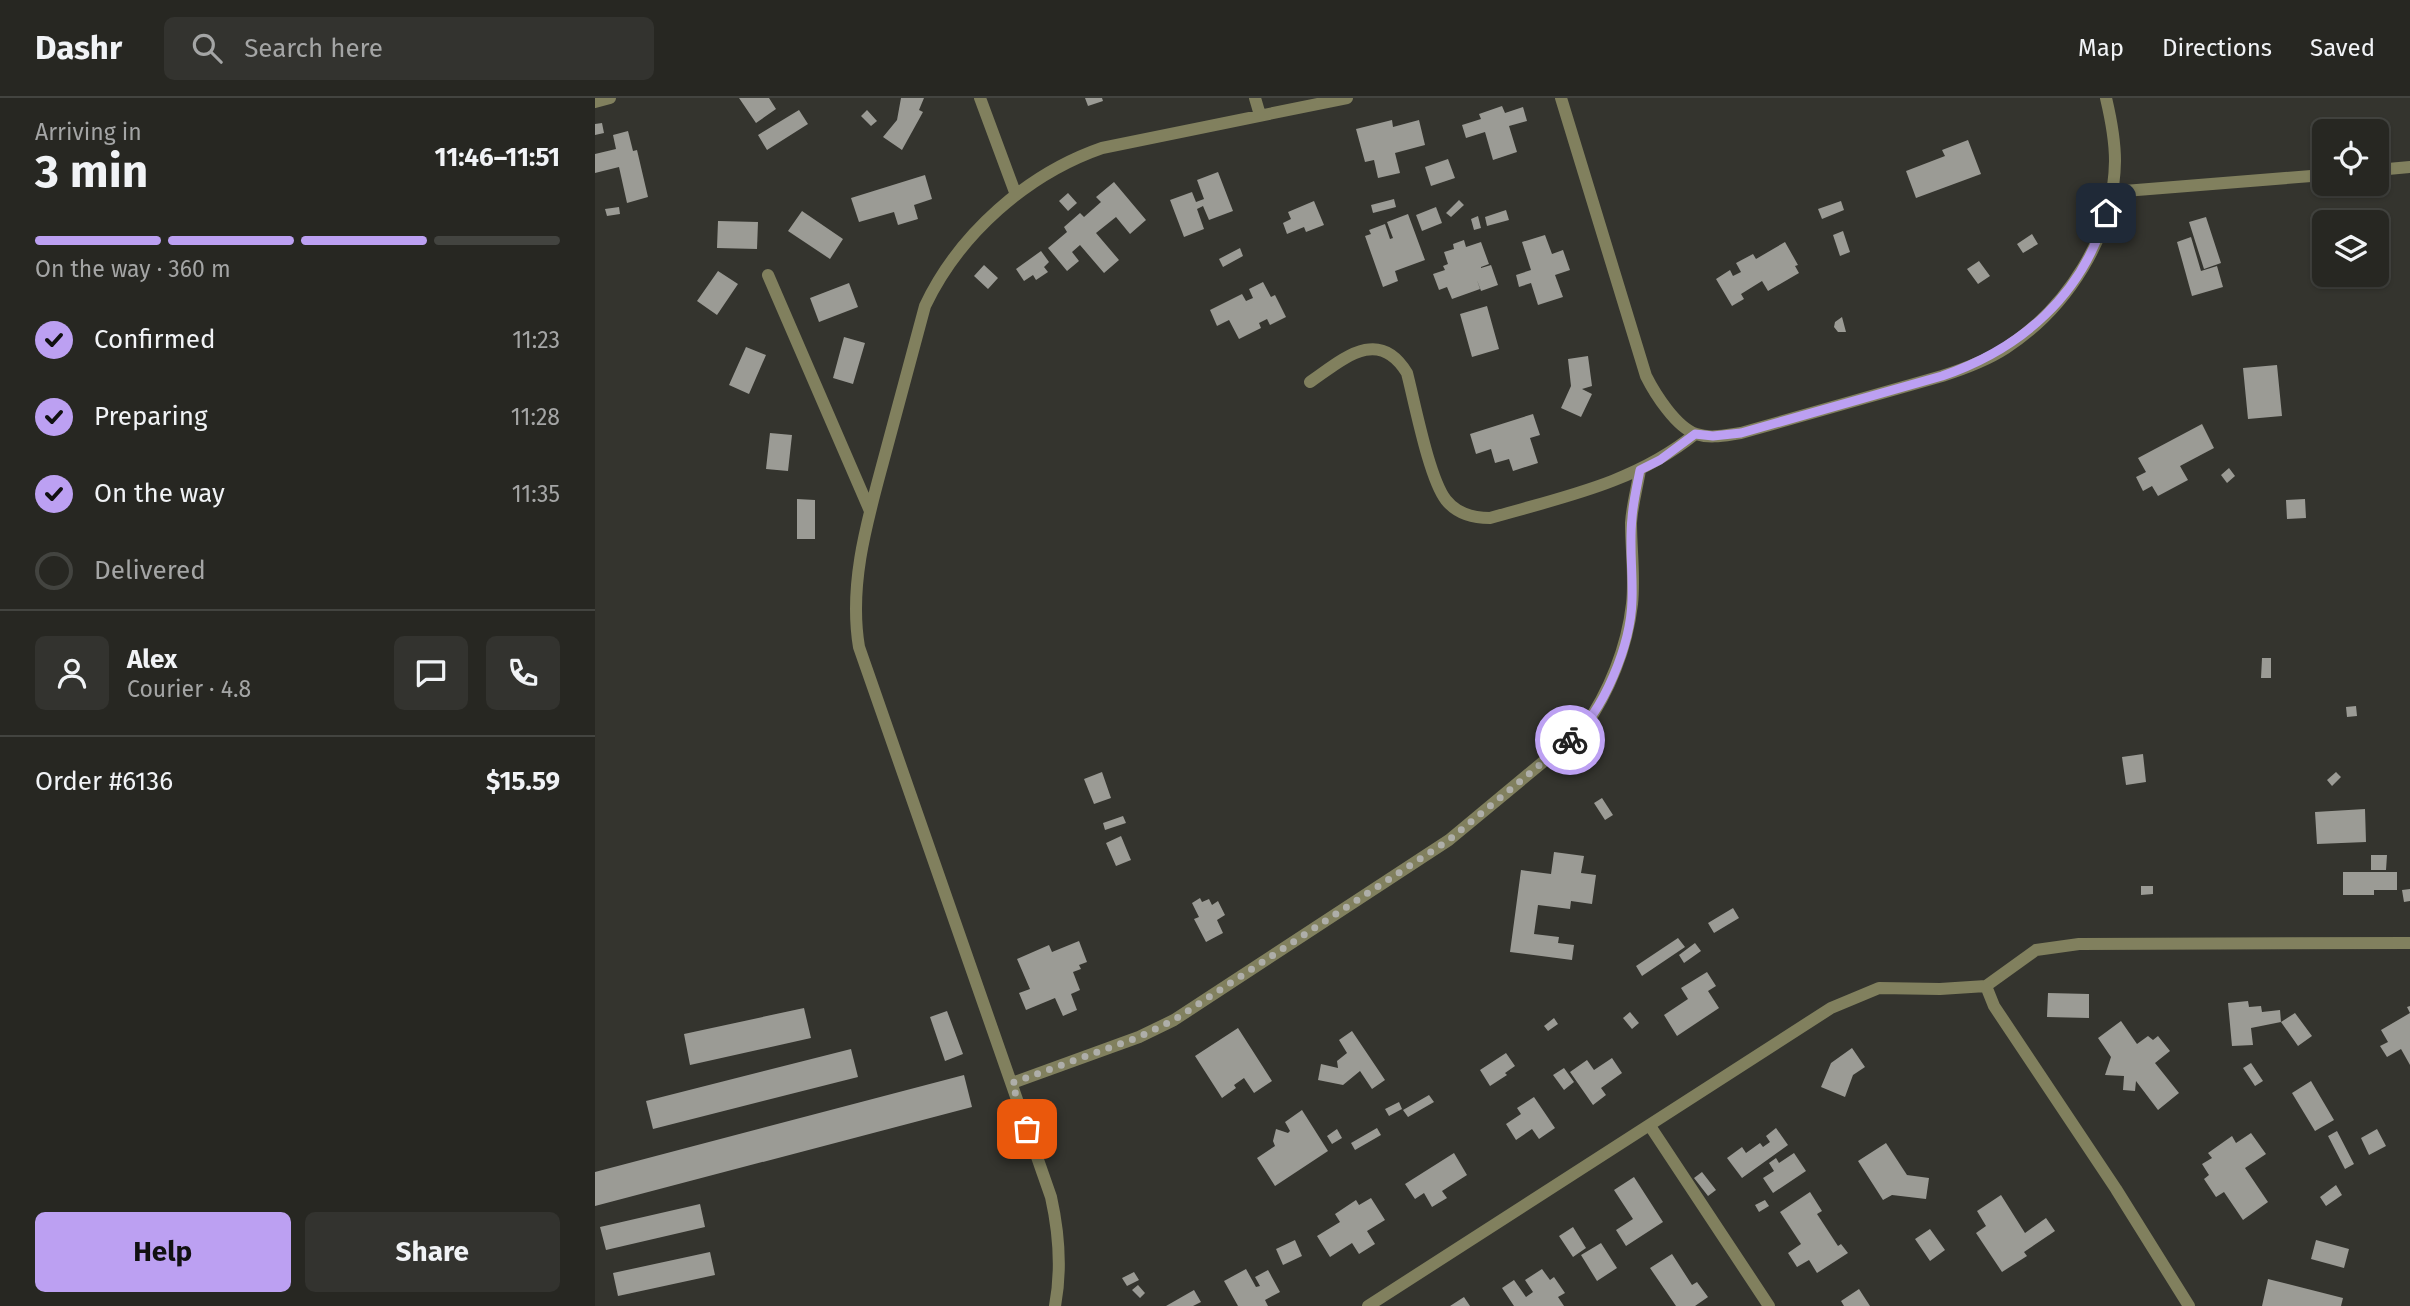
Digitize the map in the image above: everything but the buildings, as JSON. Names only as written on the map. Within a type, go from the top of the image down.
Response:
[{"type":"street","points":[[595,102],[610,98]]},
{"type":"street","points":[[980,98],[1016,195]]},
{"type":"street","points":[[1255,98],[1260,115]]},
{"type":"street","points":[[1055,1306],[1059,1265],[1056,1219],[1012,1083],[859,647],[855,592],[870,512],[925,306],[935,286],[967,242],[1016,195],[1077,157],[1102,148],[1347,98]]},
{"type":"street","points":[[1561,98],[1646,376],[1655,394],[1695,434],[1713,436],[1741,433],[1975,365],[2004,349],[2044,317],[2075,278],[2101,233],[2112,192],[2115,162],[2114,132],[2106,98]]},
{"type":"street","points":[[2389,169],[2410,167]]},
{"type":"street","points":[[2112,192],[2312,175]]},
{"type":"street","points":[[768,275],[870,512]]},
{"type":"street","points":[[1310,382],[1355,351],[1369,349],[1399,360],[1407,373],[1436,482],[1445,499],[1466,515],[1490,518],[1604,484],[1660,460],[1695,434]]},
{"type":"street","points":[[1012,1083],[1139,1037],[1174,1020],[1449,840],[1584,728],[1599,707],[1614,673],[1629,627],[1632,602],[1631,520],[1640,470]]},
{"type":"street","points":[[1368,1306],[1811,1021],[1848,999],[1879,988],[1940,989],[1986,986],[2036,950],[2079,944],[2410,943]]},
{"type":"street","points":[[1986,986],[1994,1006],[2116,1189],[2189,1306]]},
{"type":"street","points":[[1650,1126],[1769,1306]]},
{"type":"way so far","points":[[1027,1129],[1012,1083],[1139,1037],[1174,1020],[1449,840],[1570,740]]},
{"type":"route","points":[[1570,740],[1584,728],[1599,707],[1614,673],[1629,627],[1632,602],[1631,520],[1640,470],[1660,460],[1695,434],[1713,436],[1741,433],[1975,365],[2004,349],[2044,317],[2089,258],[2101,233],[2106,213]]}]
